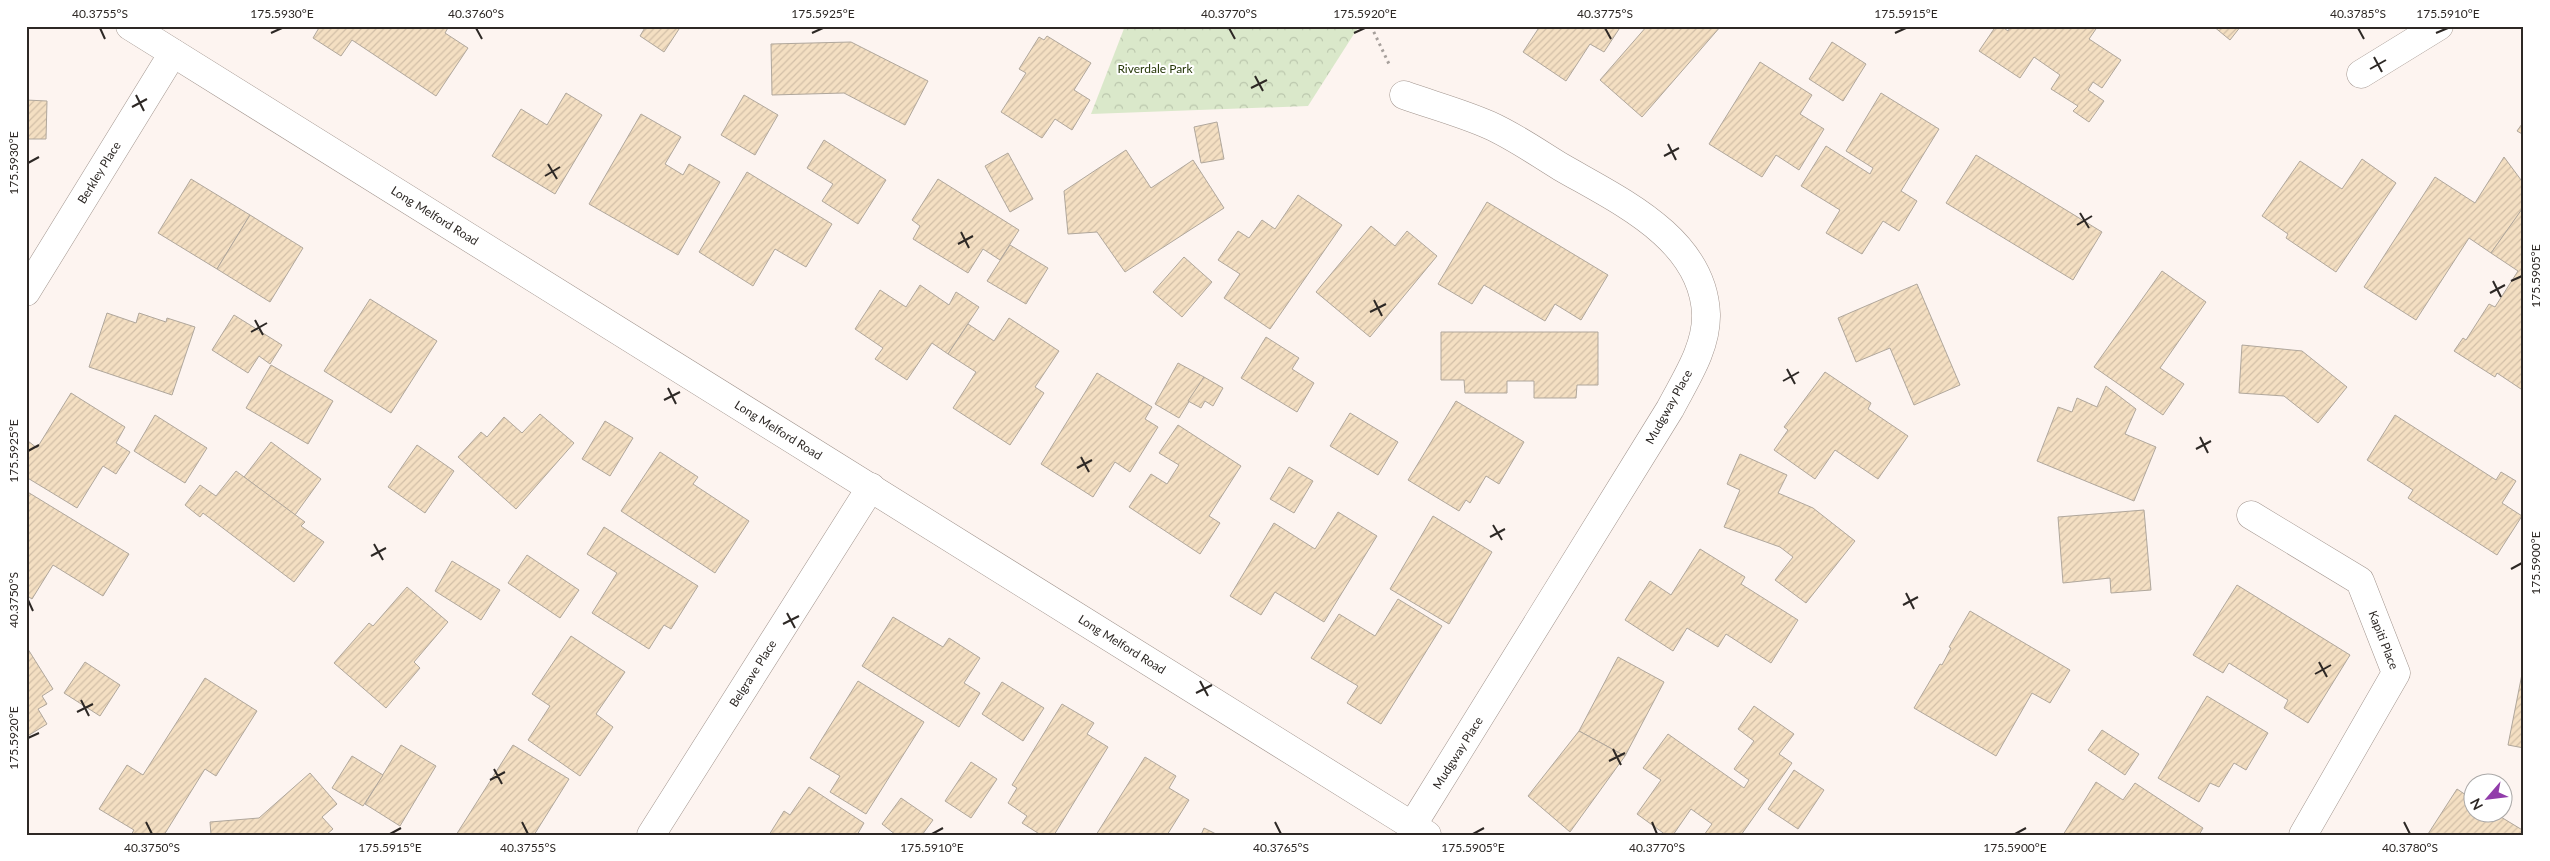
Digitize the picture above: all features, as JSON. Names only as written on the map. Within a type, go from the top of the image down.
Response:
[{"type":"street","name":"Long Melford Road","points":[[130,26],[1420,830]]},
{"type":"street","points":[[2361,74],[2439,26]]},
{"type":"street","name":"Berkley Place","points":[[26,292],[172,53]]},
{"type":"street","name":"Mudgway Place","points":[[1404,96],[1490,125],[1636,211],[1660,228],[1684,254],[1699,282],[1706,314],[1700,349],[1670,409],[1420,830]]},
{"type":"street","name":"Belgrave Place","points":[[651,835],[871,487]]},
{"type":"street","name":"Kapiti Place","points":[[2251,515],[2360,581],[2396,672],[2303,835]]},
{"type":"path","points":[[1371,26],[1404,96]]},
{"type":"green space","name":"Riverdale Park","points":[[1125,26],[1359,26],[1308,106],[1091,114]]},
{"type":"building","points":[[320,26],[449,26],[445,33],[468,48],[436,96],[352,40],[341,56],[313,38]]},
{"type":"building","points":[[646,26],[681,26],[664,52],[640,36]]},
{"type":"building","points":[[1540,26],[1621,26],[1604,52],[1590,44],[1566,81],[1523,52]]},
{"type":"building","points":[[1647,26],[1721,26],[1642,117],[1600,80]]},
{"type":"building","points":[[1996,26],[2001,26],[2008,31],[2011,26],[2098,26],[2089,39],[2121,60],[2102,88],[2093,82],[2088,90],[2104,101],[2089,122],[2073,111],[2078,106],[2051,89],[2060,75],[2034,57],[2020,78],[1979,51]]},
{"type":"building","points":[[2213,26],[2241,26],[2230,40]]},
{"type":"building","points":[[1047,36],[1091,63],[1074,90],[1090,100],[1072,130],[1055,119],[1042,138],[1001,112],[1026,73],[1019,69],[1039,37],[1044,40]]},
{"type":"building","points":[[851,42],[928,81],[905,125],[844,93],[772,95],[771,44]]},
{"type":"building","points":[[1832,42],[1866,64],[1843,101],[1809,79]]},
{"type":"building","points":[[1760,62],[1812,95],[1800,114],[1824,129],[1799,170],[1776,155],[1762,177],[1709,144]]},
{"type":"building","points":[[566,93],[602,115],[555,194],[492,156],[521,109],[547,125]]},
{"type":"building","points":[[1881,93],[1939,129],[1901,191],[1917,201],[1899,231],[1883,221],[1862,254],[1826,233],[1840,210],[1801,186],[1826,146],[1870,174],[1873,168],[1846,151]]},
{"type":"building","points":[[744,95],[778,115],[755,155],[721,135]]},
{"type":"building","points":[[26,100],[47,101],[46,139],[26,139]]},
{"type":"building","points":[[641,114],[681,137],[665,164],[683,175],[689,164],[720,182],[678,255],[589,204]]},
{"type":"building","points":[[2524,121],[2524,135],[2517,131]]},
{"type":"building","points":[[1217,122],[1224,159],[1201,163],[1194,127]]},
{"type":"building","points":[[824,140],[886,180],[858,224],[822,201],[833,184],[807,168]]},
{"type":"building","points":[[1126,150],[1151,188],[1193,160],[1224,208],[1125,272],[1097,232],[1068,234],[1064,191]]},
{"type":"building","points":[[1008,153],[1033,199],[1010,212],[985,166]]},
{"type":"building","points":[[1976,155],[2102,232],[2073,280],[1946,203]]},
{"type":"building","points":[[2504,157],[2524,184],[2524,207],[2491,253],[2469,238],[2416,320],[2364,287],[2435,177],[2475,203]]},
{"type":"building","points":[[2362,159],[2396,183],[2336,272],[2286,238],[2288,234],[2262,216],[2300,161],[2342,189]]},
{"type":"building","points":[[747,172],[832,224],[806,267],[775,249],[753,286],[699,252]]},
{"type":"building","points":[[191,179],[250,215],[217,269],[158,233]]},
{"type":"building","points":[[938,179],[1019,230],[1000,260],[983,249],[968,273],[913,239],[920,226],[912,220]]},
{"type":"building","points":[[1298,195],[1342,225],[1270,329],[1224,298],[1240,274],[1218,260],[1238,231],[1249,238],[1262,220],[1275,229]]},
{"type":"building","points":[[1487,202],[1608,275],[1581,320],[1555,304],[1545,321],[1484,285],[1472,304],[1438,284]]},
{"type":"building","points":[[2522,209],[2524,210],[2524,391],[2497,373],[2495,377],[2454,351],[2463,338],[2466,340],[2489,304],[2495,307],[2518,271],[2491,253]]},
{"type":"building","points":[[250,215],[303,248],[270,302],[217,269]]},
{"type":"building","points":[[1371,226],[1395,246],[1407,231],[1437,256],[1370,337],[1316,292]]},
{"type":"building","points":[[1010,245],[1048,268],[1026,304],[987,281]]},
{"type":"building","points":[[1184,257],[1212,282],[1182,317],[1153,292]]},
{"type":"building","points":[[2162,271],[2206,302],[2160,368],[2184,384],[2163,415],[2094,367]]},
{"type":"building","points":[[1917,284],[1960,385],[1914,405],[1890,348],[1856,362],[1838,318]]},
{"type":"building","points":[[920,285],[949,305],[956,292],[979,307],[948,354],[932,343],[907,380],[875,359],[883,348],[855,329],[880,290],[906,307]]},
{"type":"building","points":[[370,299],[437,341],[391,413],[324,371]]},
{"type":"building","points":[[107,313],[136,323],[139,313],[166,322],[167,318],[195,327],[172,395],[89,367]]},
{"type":"building","points":[[234,315],[282,345],[270,364],[259,356],[248,373],[212,350]]},
{"type":"building","points":[[1009,318],[1059,351],[1035,387],[1044,393],[1010,445],[953,408],[976,372],[948,354],[968,324],[994,341]]},
{"type":"building","points":[[1441,332],[1598,332],[1598,385],[1577,385],[1576,398],[1534,398],[1534,381],[1507,381],[1507,393],[1465,393],[1464,380],[1441,380]]},
{"type":"building","points":[[1266,337],[1299,358],[1292,369],[1314,383],[1297,412],[1241,378]]},
{"type":"building","points":[[2242,345],[2302,351],[2347,387],[2318,423],[2284,396],[2239,393]]},
{"type":"building","points":[[1178,363],[1204,377],[1179,418],[1155,404]]},
{"type":"building","points":[[271,365],[333,401],[308,444],[246,408]]},
{"type":"building","points":[[1825,372],[1871,403],[1868,409],[1908,436],[1878,479],[1835,450],[1815,479],[1774,450],[1788,430],[1784,427]]},
{"type":"building","points":[[1097,373],[1152,407],[1145,419],[1158,427],[1130,472],[1115,462],[1093,497],[1041,464]]},
{"type":"building","points":[[1204,377],[1223,388],[1213,406],[1205,401],[1201,408],[1188,401]]},
{"type":"building","points":[[2106,386],[2136,409],[2125,434],[2156,447],[2134,501],[2037,461],[2058,407],[2072,412],[2077,398],[2097,407]]},
{"type":"building","points":[[71,393],[125,427],[116,443],[130,452],[116,474],[103,466],[77,508],[26,477],[26,443],[28,441],[37,448]]},
{"type":"building","points":[[1456,401],[1524,442],[1499,484],[1486,476],[1470,503],[1466,500],[1459,511],[1408,480]]},
{"type":"building","points":[[1350,413],[1398,442],[1378,475],[1330,446]]},
{"type":"building","points":[[540,414],[574,443],[516,509],[458,457],[481,432],[487,437],[504,417],[522,433]]},
{"type":"building","points":[[155,415],[207,448],[185,483],[134,451]]},
{"type":"building","points":[[2395,415],[2496,480],[2501,472],[2516,481],[2502,503],[2522,516],[2497,555],[2408,498],[2413,490],[2367,460]]},
{"type":"building","points":[[605,421],[633,438],[610,476],[582,459]]},
{"type":"building","points":[[1178,425],[1241,466],[1209,516],[1220,523],[1200,554],[1129,507],[1151,474],[1167,484],[1179,465],[1159,453]]},
{"type":"building","points":[[271,442],[321,479],[295,515],[244,477]]},
{"type":"building","points":[[417,445],[454,471],[425,513],[388,487]]},
{"type":"building","points":[[660,452],[698,477],[693,484],[749,521],[715,573],[621,511]]},
{"type":"building","points":[[1740,454],[1787,475],[1778,493],[1813,508],[1855,541],[1806,603],[1775,580],[1793,557],[1780,547],[1724,527],[1740,490],[1727,484]]},
{"type":"building","points":[[1289,467],[1313,481],[1294,513],[1270,499]]},
{"type":"building","points":[[236,471],[305,522],[301,526],[324,542],[294,582],[203,513],[200,517],[185,505],[200,485],[216,496]]},
{"type":"building","points":[[26,491],[129,554],[103,596],[53,565],[32,599],[26,595]]},
{"type":"building","points":[[2144,510],[2151,590],[2111,593],[2110,578],[2063,583],[2058,517]]},
{"type":"building","points":[[1338,512],[1377,536],[1324,622],[1275,592],[1261,615],[1230,596],[1274,523],[1315,549]]},
{"type":"building","points":[[1433,516],[1492,552],[1449,624],[1390,589]]},
{"type":"building","points":[[604,527],[698,586],[671,629],[664,625],[649,649],[592,613],[617,573],[587,554]]},
{"type":"building","points":[[1700,549],[1745,577],[1741,584],[1798,620],[1771,663],[1726,634],[1718,647],[1687,628],[1673,651],[1625,620],[1650,581],[1671,595]]},
{"type":"building","points":[[527,555],[579,590],[560,618],[508,583]]},
{"type":"building","points":[[452,561],[500,590],[481,620],[435,591]]},
{"type":"building","points":[[2237,585],[2350,655],[2308,723],[2284,708],[2288,700],[2229,663],[2223,673],[2193,655]]},
{"type":"building","points":[[407,587],[448,622],[414,662],[420,668],[386,708],[334,663],[369,623],[373,626]]},
{"type":"building","points":[[1398,599],[1442,626],[1381,724],[1347,703],[1358,686],[1311,658],[1339,614],[1375,636]]},
{"type":"building","points":[[1970,611],[2070,670],[2050,703],[2032,693],[1996,756],[1914,708],[1940,664],[1942,665],[1951,648],[1949,647]]},
{"type":"building","points":[[893,617],[943,647],[949,638],[980,658],[964,683],[980,693],[959,727],[862,666]]},
{"type":"building","points":[[571,636],[625,672],[596,714],[613,727],[580,776],[528,740],[550,706],[532,694]]},
{"type":"building","points":[[26,646],[53,689],[42,696],[47,704],[38,709],[47,724],[26,737]]},
{"type":"building","points":[[1618,657],[1664,682],[1625,756],[1579,731]]},
{"type":"building","points":[[85,662],[120,685],[100,716],[64,693]]},
{"type":"building","points":[[2522,674],[2524,675],[2524,748],[2508,745]]},
{"type":"building","points":[[205,678],[257,711],[216,776],[205,769],[164,835],[131,835],[134,830],[99,809],[127,765],[143,775]]},
{"type":"building","points":[[858,681],[924,722],[866,814],[830,792],[840,776],[810,758]]},
{"type":"building","points":[[1002,682],[1044,708],[1023,741],[982,714]]},
{"type":"building","points":[[2207,696],[2268,733],[2246,770],[2234,763],[2219,787],[2210,783],[2199,802],[2158,778]]},
{"type":"building","points":[[1062,704],[1094,723],[1087,734],[1108,747],[1054,835],[1041,835],[1022,823],[1027,816],[1008,803],[1017,788],[1012,785]]},
{"type":"building","points":[[1754,706],[1794,734],[1779,754],[1792,763],[1741,835],[1704,835],[1712,824],[1691,809],[1673,835],[1666,835],[1637,814],[1661,780],[1643,768],[1668,734],[1744,788],[1749,780],[1734,769],[1754,741],[1738,729]]},
{"type":"building","points":[[2102,730],[2139,754],[2125,775],[2088,750]]},
{"type":"building","points":[[1579,731],[1625,756],[1570,832],[1528,796]]},
{"type":"building","points":[[401,745],[436,766],[400,826],[365,804]]},
{"type":"building","points":[[513,745],[569,779],[534,835],[456,835]]},
{"type":"building","points":[[352,756],[383,775],[363,806],[332,788]]},
{"type":"building","points":[[1145,757],[1176,776],[1169,788],[1189,800],[1167,835],[1096,835]]},
{"type":"building","points":[[971,762],[997,779],[971,818],[945,801]]},
{"type":"building","points":[[1794,770],[1824,790],[1798,829],[1768,809]]},
{"type":"building","points":[[310,773],[337,804],[322,817],[333,829],[326,835],[211,835],[210,822],[259,818]]},
{"type":"building","points":[[2096,782],[2123,800],[2135,783],[2203,828],[2199,835],[2063,835]]},
{"type":"building","points":[[809,787],[864,823],[857,835],[769,835],[784,811],[790,815]]},
{"type":"building","points":[[2457,789],[2462,792],[2462,824],[2512,824],[2524,831],[2524,835],[2428,834]]},
{"type":"building","points":[[901,798],[933,820],[922,835],[896,835],[882,824]]},
{"type":"building","points":[[1204,828],[1218,835],[1201,835]]}]
